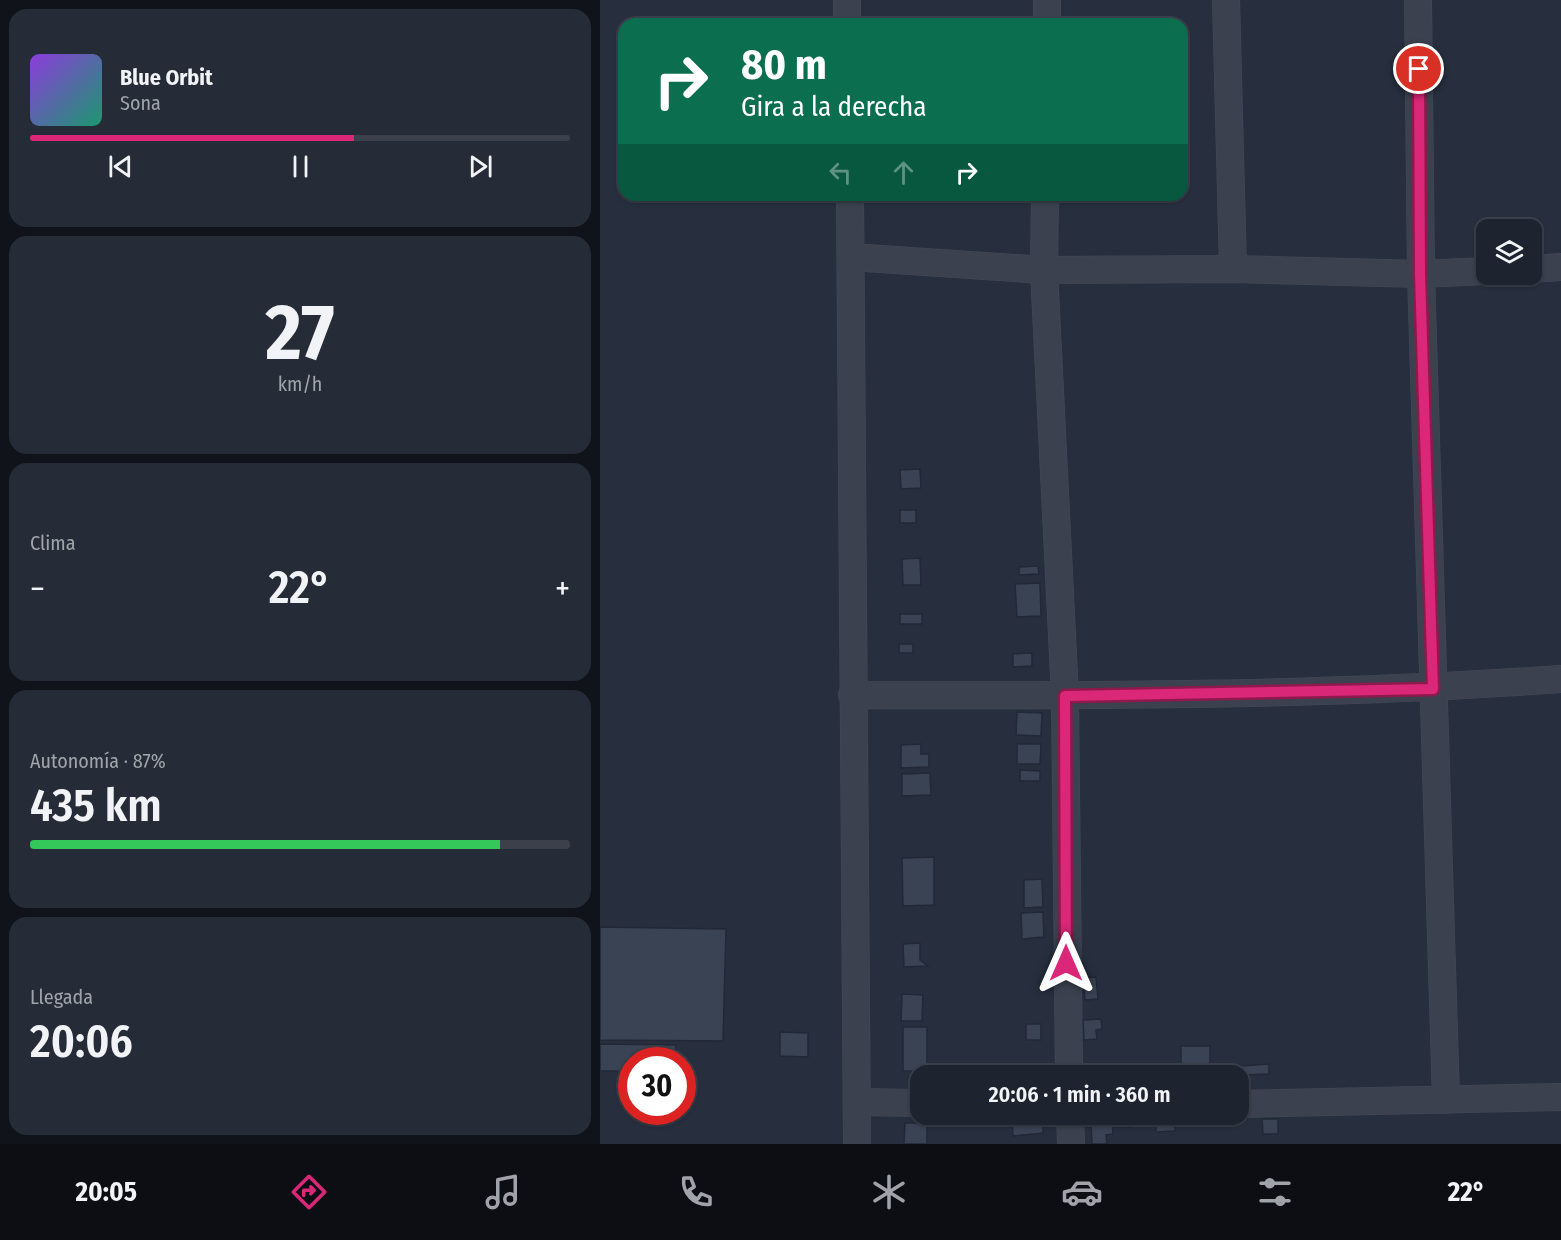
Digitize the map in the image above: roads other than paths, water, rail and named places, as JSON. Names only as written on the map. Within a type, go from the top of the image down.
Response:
[{"type":"street","points":[[847,0],[847,18]]},
{"type":"street","points":[[1047,0],[1047,18]]},
{"type":"street","points":[[1226,0],[1233,269]]},
{"type":"street","points":[[1418,0],[1420,274],[1446,1100]]},
{"type":"street","points":[[850,201],[857,1144]]},
{"type":"street","points":[[1045,201],[1044,270],[1065,696],[1069,1065]]},
{"type":"street","points":[[851,257],[1044,270],[1233,269],[1420,274],[1476,271]]},
{"type":"street","points":[[1542,268],[1561,267]]},
{"type":"street","points":[[852,695],[1065,696],[1433,689],[1561,679]]},
{"type":"street","points":[[1249,1104],[1561,1097]]},
{"type":"street","points":[[858,1102],[910,1103]]},
{"type":"street","points":[[1070,1125],[1071,1144]]}]
